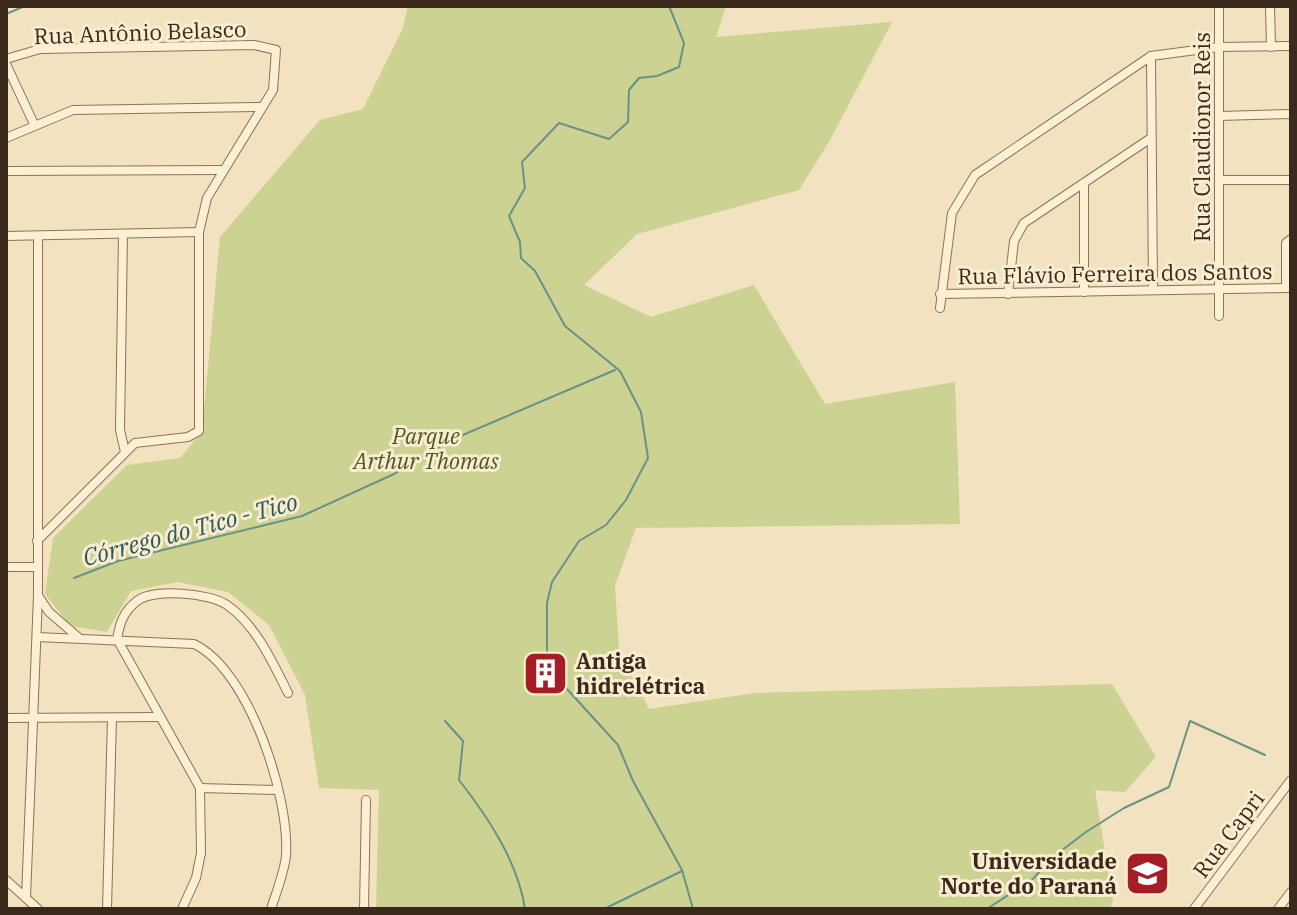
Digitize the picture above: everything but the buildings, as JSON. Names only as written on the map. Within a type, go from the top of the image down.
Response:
[{"type":"street","name":"Rua Claudionor Reis","points":[[1219,6],[1219,316]]},
{"type":"street","points":[[1270,6],[1271,47]]},
{"type":"street","name":"Rua Antônio Belasco","points":[[6,61],[40,49],[254,45],[276,50],[273,90],[261,107]]},
{"type":"street","points":[[940,308],[952,213],[975,175],[1151,56],[1219,47],[1291,46]]},
{"type":"street","points":[[1151,56],[1153,290]]},
{"type":"street","points":[[6,61],[34,124]]},
{"type":"street","points":[[6,138],[73,110],[261,107]]},
{"type":"street","points":[[37,541],[139,441],[188,437],[199,431],[199,232],[207,198],[261,107]]},
{"type":"street","points":[[1219,116],[1291,114]]},
{"type":"street","points":[[1008,294],[1014,241],[1024,223],[1151,138]]},
{"type":"street","points":[[6,171],[224,170]]},
{"type":"street","points":[[1219,180],[1291,180]]},
{"type":"street","points":[[1084,183],[1084,292]]},
{"type":"street","points":[[6,236],[199,232]]},
{"type":"street","points":[[123,234],[120,430],[125,452]]},
{"type":"street","points":[[26,898],[38,596],[38,237]]},
{"type":"street","points":[[1288,288],[1286,243],[1291,239]]},
{"type":"street","name":"Rua Flávio Ferreira dos Santos","points":[[940,294],[1288,288]]},
{"type":"street","points":[[6,567],[37,567]]},
{"type":"street","points":[[182,909],[196,878],[201,853],[200,788],[117,639],[122,617],[139,598],[182,592],[226,604],[255,634],[288,693]]},
{"type":"street","points":[[38,596],[49,612],[80,639]]},
{"type":"street","points":[[37,637],[194,644],[213,653],[260,729],[278,790],[286,856],[271,909]]},
{"type":"street","points":[[6,718],[160,717]]},
{"type":"street","points":[[107,909],[112,718]]},
{"type":"street","name":"Rua Capri","points":[[1199,907],[1291,780]]},
{"type":"street","points":[[200,788],[278,790]]},
{"type":"street","points":[[364,909],[366,800]]},
{"type":"street","points":[[6,880],[38,909]]},
{"type":"street","points":[[1278,909],[1291,892]]},
{"type":"green space","name":"Parque Arthur Thomas","points":[[408,6],[726,6],[716,37],[892,22],[830,140],[799,190],[637,234],[584,285],[651,317],[754,285],[825,404],[955,382],[960,524],[636,528],[615,585],[619,649],[649,709],[755,693],[1112,684],[1156,757],[1125,792],[1095,790],[1113,901],[1110,909],[376,909],[379,790],[319,788],[305,695],[269,625],[228,592],[178,582],[131,591],[107,632],[70,626],[45,594],[53,538],[127,465],[180,458],[202,432],[220,237],[320,120],[363,109],[403,28]]},
{"type":"waterway","points":[[6,14],[25,6]]},
{"type":"waterway","points":[[669,6],[684,43],[679,67],[657,76],[639,78],[629,90],[628,122],[609,139],[559,123],[522,162],[525,188],[509,216],[520,242],[521,258],[535,271],[565,326],[620,371],[641,412],[648,458],[626,500],[606,525],[579,541],[552,582],[547,603],[547,667],[618,745],[633,781],[682,870],[693,909]]},
{"type":"waterway","name":"Córrego do Tico - Tico","points":[[74,578],[118,561],[302,516],[394,474],[451,440],[615,370]]},
{"type":"waterway","points":[[445,721],[463,741],[459,780],[481,809],[509,857],[525,909]]},
{"type":"waterway","points":[[987,909],[1034,878],[1049,860],[1086,832],[1124,808],[1169,787],[1190,721],[1265,755]]},
{"type":"waterway","points":[[604,909],[682,871]]},
{"type":"place","name":"Antiga hidrelétrica","points":[[545,673]]},
{"type":"place","name":"Universidade Norte do Paraná","points":[[1148,873]]}]
